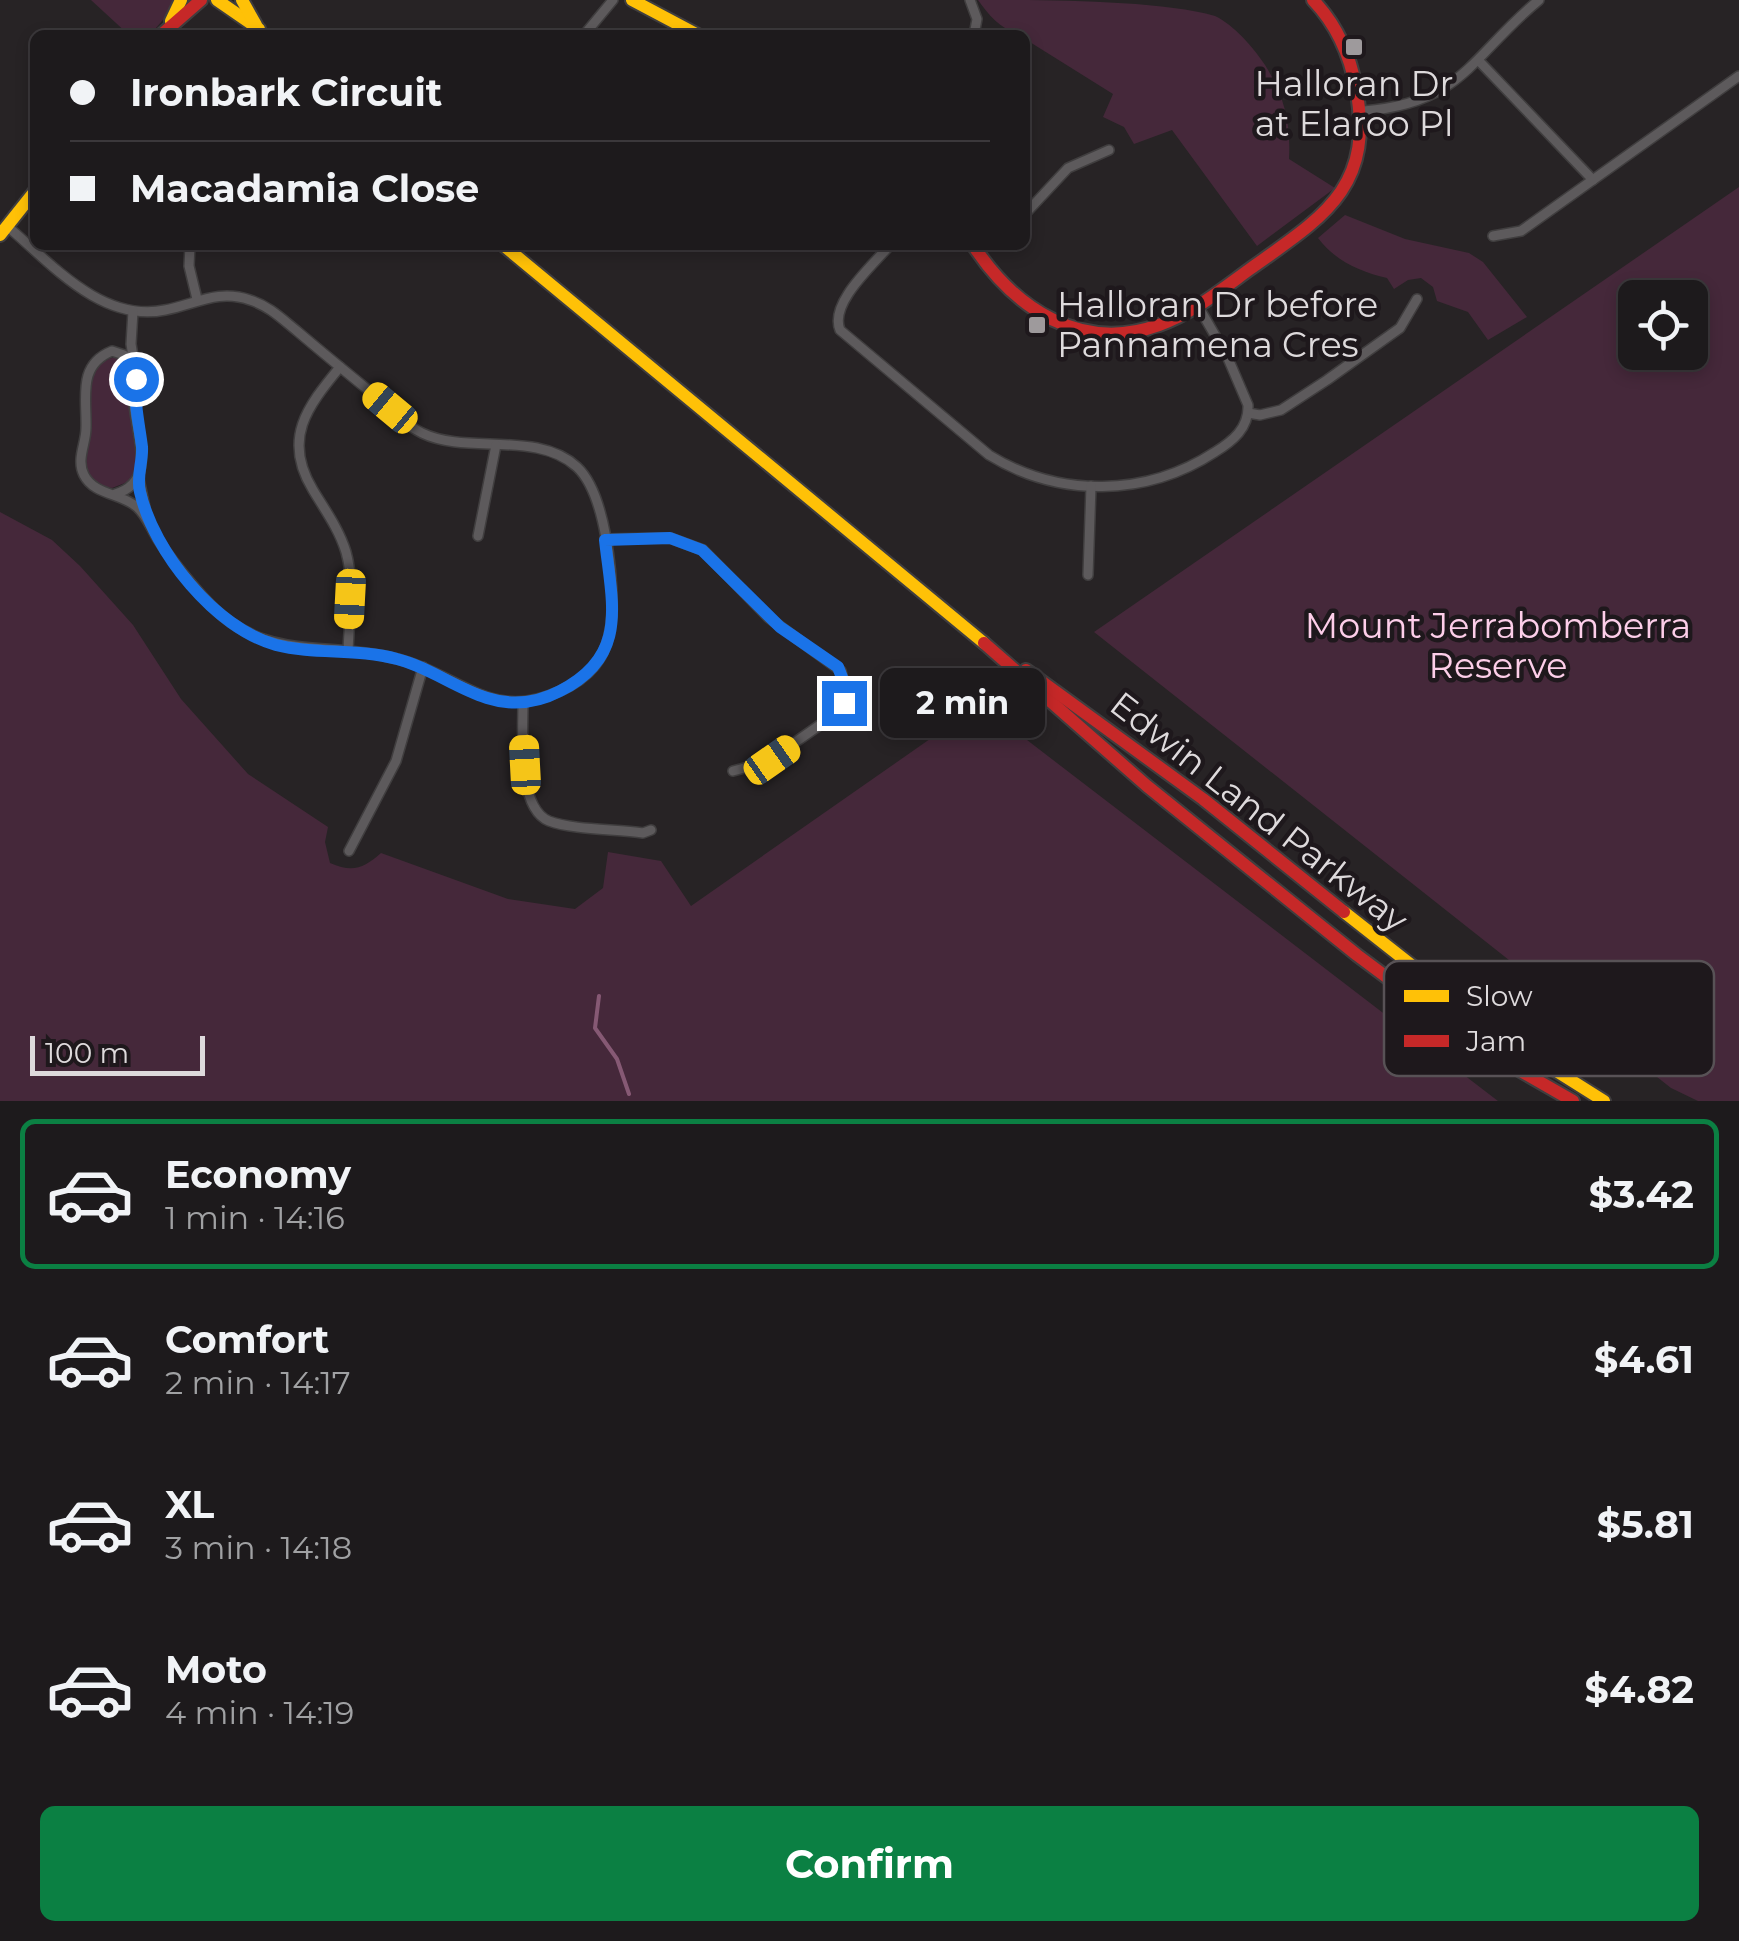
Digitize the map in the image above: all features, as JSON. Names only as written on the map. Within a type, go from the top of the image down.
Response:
[{"type":"main road","points":[[166,29],[181,0]]},
{"type":"main road","points":[[166,29],[201,0]]},
{"type":"main road","points":[[217,0],[258,30]]},
{"type":"main road","points":[[242,0],[260,30]]},
{"type":"main road","points":[[632,0],[689,30]]},
{"type":"main road","points":[[980,250],[997,282],[1021,305],[1067,328],[1130,334],[1155,327],[1198,306],[1328,212],[1351,179],[1364,111],[1338,35],[1319,2]]},
{"type":"main road","points":[[4,230],[30,196]]},
{"type":"main road","name":"Edwin Land Parkway","points":[[509,250],[929,597],[1146,786],[1384,975]]},
{"type":"main road","name":"Edwin Land Parkway","points":[[929,597],[1228,818],[1401,961]]},
{"type":"main road","name":"Edwin Land Parkway","points":[[1529,1076],[1573,1101]]},
{"type":"main road","name":"Edwin Land Parkway","points":[[1563,1076],[1604,1101]]},
{"type":"street","points":[[588,30],[613,0]]},
{"type":"street","points":[[970,0],[977,19],[975,30]]},
{"type":"street","points":[[1364,111],[1397,107],[1428,97],[1464,76],[1539,0]]},
{"type":"street","points":[[1479,61],[1593,180]]},
{"type":"street","points":[[1493,236],[1521,231],[1739,76]]},
{"type":"street","points":[[1030,209],[1068,168],[1109,150]]},
{"type":"street","points":[[4,230],[30,249]]},
{"type":"street","points":[[31,250],[97,299],[133,311],[162,310],[226,295],[262,304],[425,435],[552,453],[579,468],[597,502],[610,577],[612,620],[601,660],[589,676],[523,703],[486,698],[423,667],[389,657],[284,646],[234,626],[203,597],[168,554],[148,520],[128,499],[90,484],[80,463],[86,431],[86,379],[95,362],[125,335],[133,311]]},
{"type":"street","points":[[190,250],[189,266],[197,299]]},
{"type":"street","points":[[886,250],[842,302],[836,316],[843,334],[989,455],[1039,478],[1112,488],[1144,483],[1183,470],[1240,433],[1248,405],[1227,356],[1198,306]]},
{"type":"street","points":[[1248,413],[1260,415],[1281,410],[1327,380],[1400,328],[1417,299]]},
{"type":"street","points":[[133,311],[134,405],[142,446],[139,488],[148,520]]},
{"type":"street","points":[[108,352],[118,352],[134,363]]},
{"type":"street","points":[[340,366],[310,403],[300,424],[299,441],[301,466],[346,551],[351,576],[348,652]]},
{"type":"street","points":[[478,536],[496,445]]},
{"type":"street","points":[[115,494],[129,488],[140,474]]},
{"type":"street","points":[[1088,575],[1091,486]]},
{"type":"street","points":[[605,540],[670,538],[702,550],[780,627],[841,671],[846,692],[837,713],[772,760],[733,771]]},
{"type":"street","points":[[348,851],[396,761],[423,667]]},
{"type":"street","points":[[523,703],[527,795],[538,814],[552,822],[643,833],[651,830]]},
{"type":"green space","points":[[91,0],[175,0],[154,30],[124,30]]},
{"type":"green space","points":[[978,0],[1132,4],[1215,16],[1243,38],[1272,76],[1285,110],[1289,159],[1335,188],[1257,246],[1172,130],[1134,144],[1124,127],[1103,117],[1113,94],[1030,42],[1030,30],[1010,30],[992,18]]},
{"type":"green space","name":"Mount Jerrabomberra Reserve","points":[[1739,187],[1739,1101],[1698,1101],[1656,1076],[1714,1076],[1714,961],[1510,961],[1094,632]]},
{"type":"green space","points":[[1345,215],[1405,239],[1469,253],[1483,262],[1527,317],[1488,340],[1468,312],[1437,301],[1433,287],[1421,278],[1408,280],[1394,289],[1387,278],[1349,264],[1318,238]]},
{"type":"green space","points":[[115,357],[126,362],[132,373],[129,401],[137,463],[130,481],[112,488],[92,479],[86,464],[93,375],[105,361]]},
{"type":"green space","points":[[0,512],[52,540],[80,566],[133,625],[181,699],[248,774],[328,827],[325,842],[330,863],[358,867],[381,853],[508,899],[575,909],[603,888],[608,852],[661,861],[691,906],[980,704],[1384,1014],[1384,1076],[1465,1076],[1498,1101],[0,1101]]},
{"type":"waterway","points":[[599,996],[595,1028],[617,1059],[629,1094]]},
{"type":"traffic: slow","points":[[171,21],[181,0]]},
{"type":"traffic: slow","points":[[217,0],[259,29]]},
{"type":"traffic: slow","points":[[242,0],[256,25]]},
{"type":"traffic: slow","points":[[632,0],[689,30]]},
{"type":"traffic: slow","points":[[0,235],[30,197]]},
{"type":"traffic: slow","points":[[509,250],[984,643]]},
{"type":"traffic: slow","points":[[1344,912],[1406,961]]},
{"type":"traffic: slow","points":[[1564,1076],[1604,1101]]},
{"type":"traffic: jam","points":[[167,30],[201,0]]},
{"type":"traffic: jam","points":[[977,250],[1009,288],[1052,319],[1077,329],[1130,332],[1183,314],[1300,233],[1338,197],[1350,176],[1358,151],[1360,122],[1350,64],[1335,30],[1313,0]]},
{"type":"traffic: jam","points":[[984,643],[1147,786],[1384,975]]},
{"type":"traffic: jam","points":[[1026,670],[1203,799],[1344,912]]},
{"type":"traffic: jam","points":[[1529,1076],[1573,1101]]},
{"type":"place","name":"Halloran Dr at Elaroo Pl","points":[[1354,47]]},
{"type":"place","name":"Halloran Dr before Pannamena Cres","points":[[1037,325]]},
{"type":"route","points":[[136,379],[134,405],[142,446],[138,479],[148,520],[158,540],[203,597],[226,620],[261,640],[294,648],[376,654],[402,660],[486,698],[529,702],[589,676],[601,660],[612,620],[605,540],[670,538],[702,550],[780,627],[838,667],[846,688],[844,703]]}]
